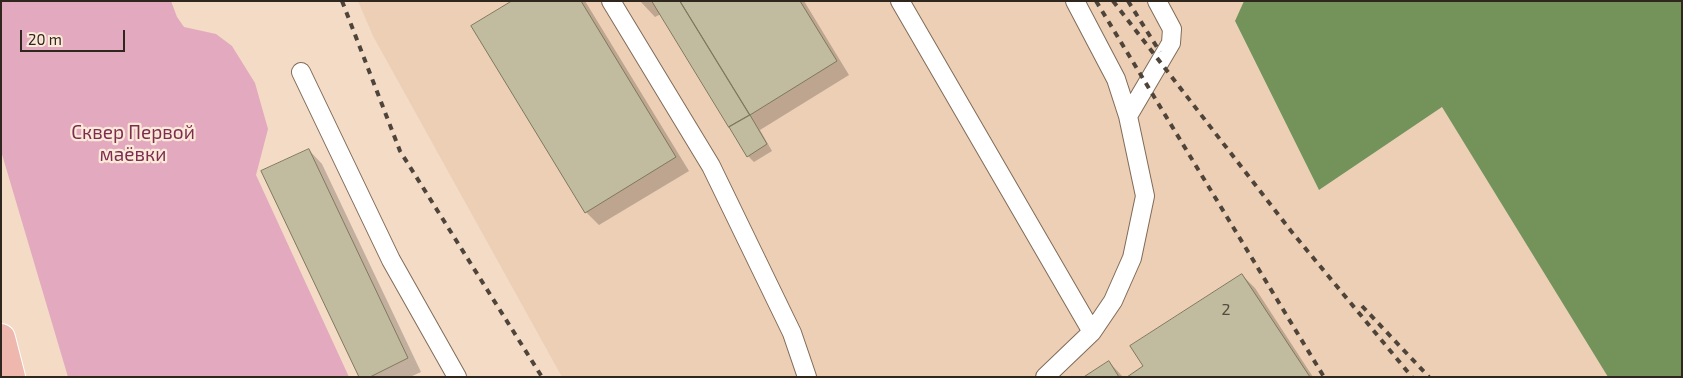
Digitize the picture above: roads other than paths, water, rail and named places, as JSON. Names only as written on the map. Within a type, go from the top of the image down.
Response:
[{"type":"main road","points":[[1,338],[11,377]]},
{"type":"lane","points":[[610,1],[712,166],[792,333],[807,377]]},
{"type":"lane","points":[[900,1],[1092,332]]},
{"type":"lane","points":[[1045,377],[1092,332],[1113,301],[1132,258],[1144,196],[1128,116],[1116,79],[1075,1]]},
{"type":"lane","points":[[1128,116],[1171,43],[1172,29],[1157,1]]},
{"type":"lane","points":[[300,72],[391,260],[457,377]]},
{"type":"railway","points":[[342,1],[400,151],[542,377]]},
{"type":"railway","points":[[1096,1],[1324,377]]},
{"type":"railway","points":[[1113,1],[1291,231],[1412,377]]},
{"type":"railway","points":[[1128,1],[1160,52]]},
{"type":"railway","points":[[1362,306],[1429,377]]},
{"type":"park label","name":"Сквер Первой маёвки","points":[[133,144]]}]
